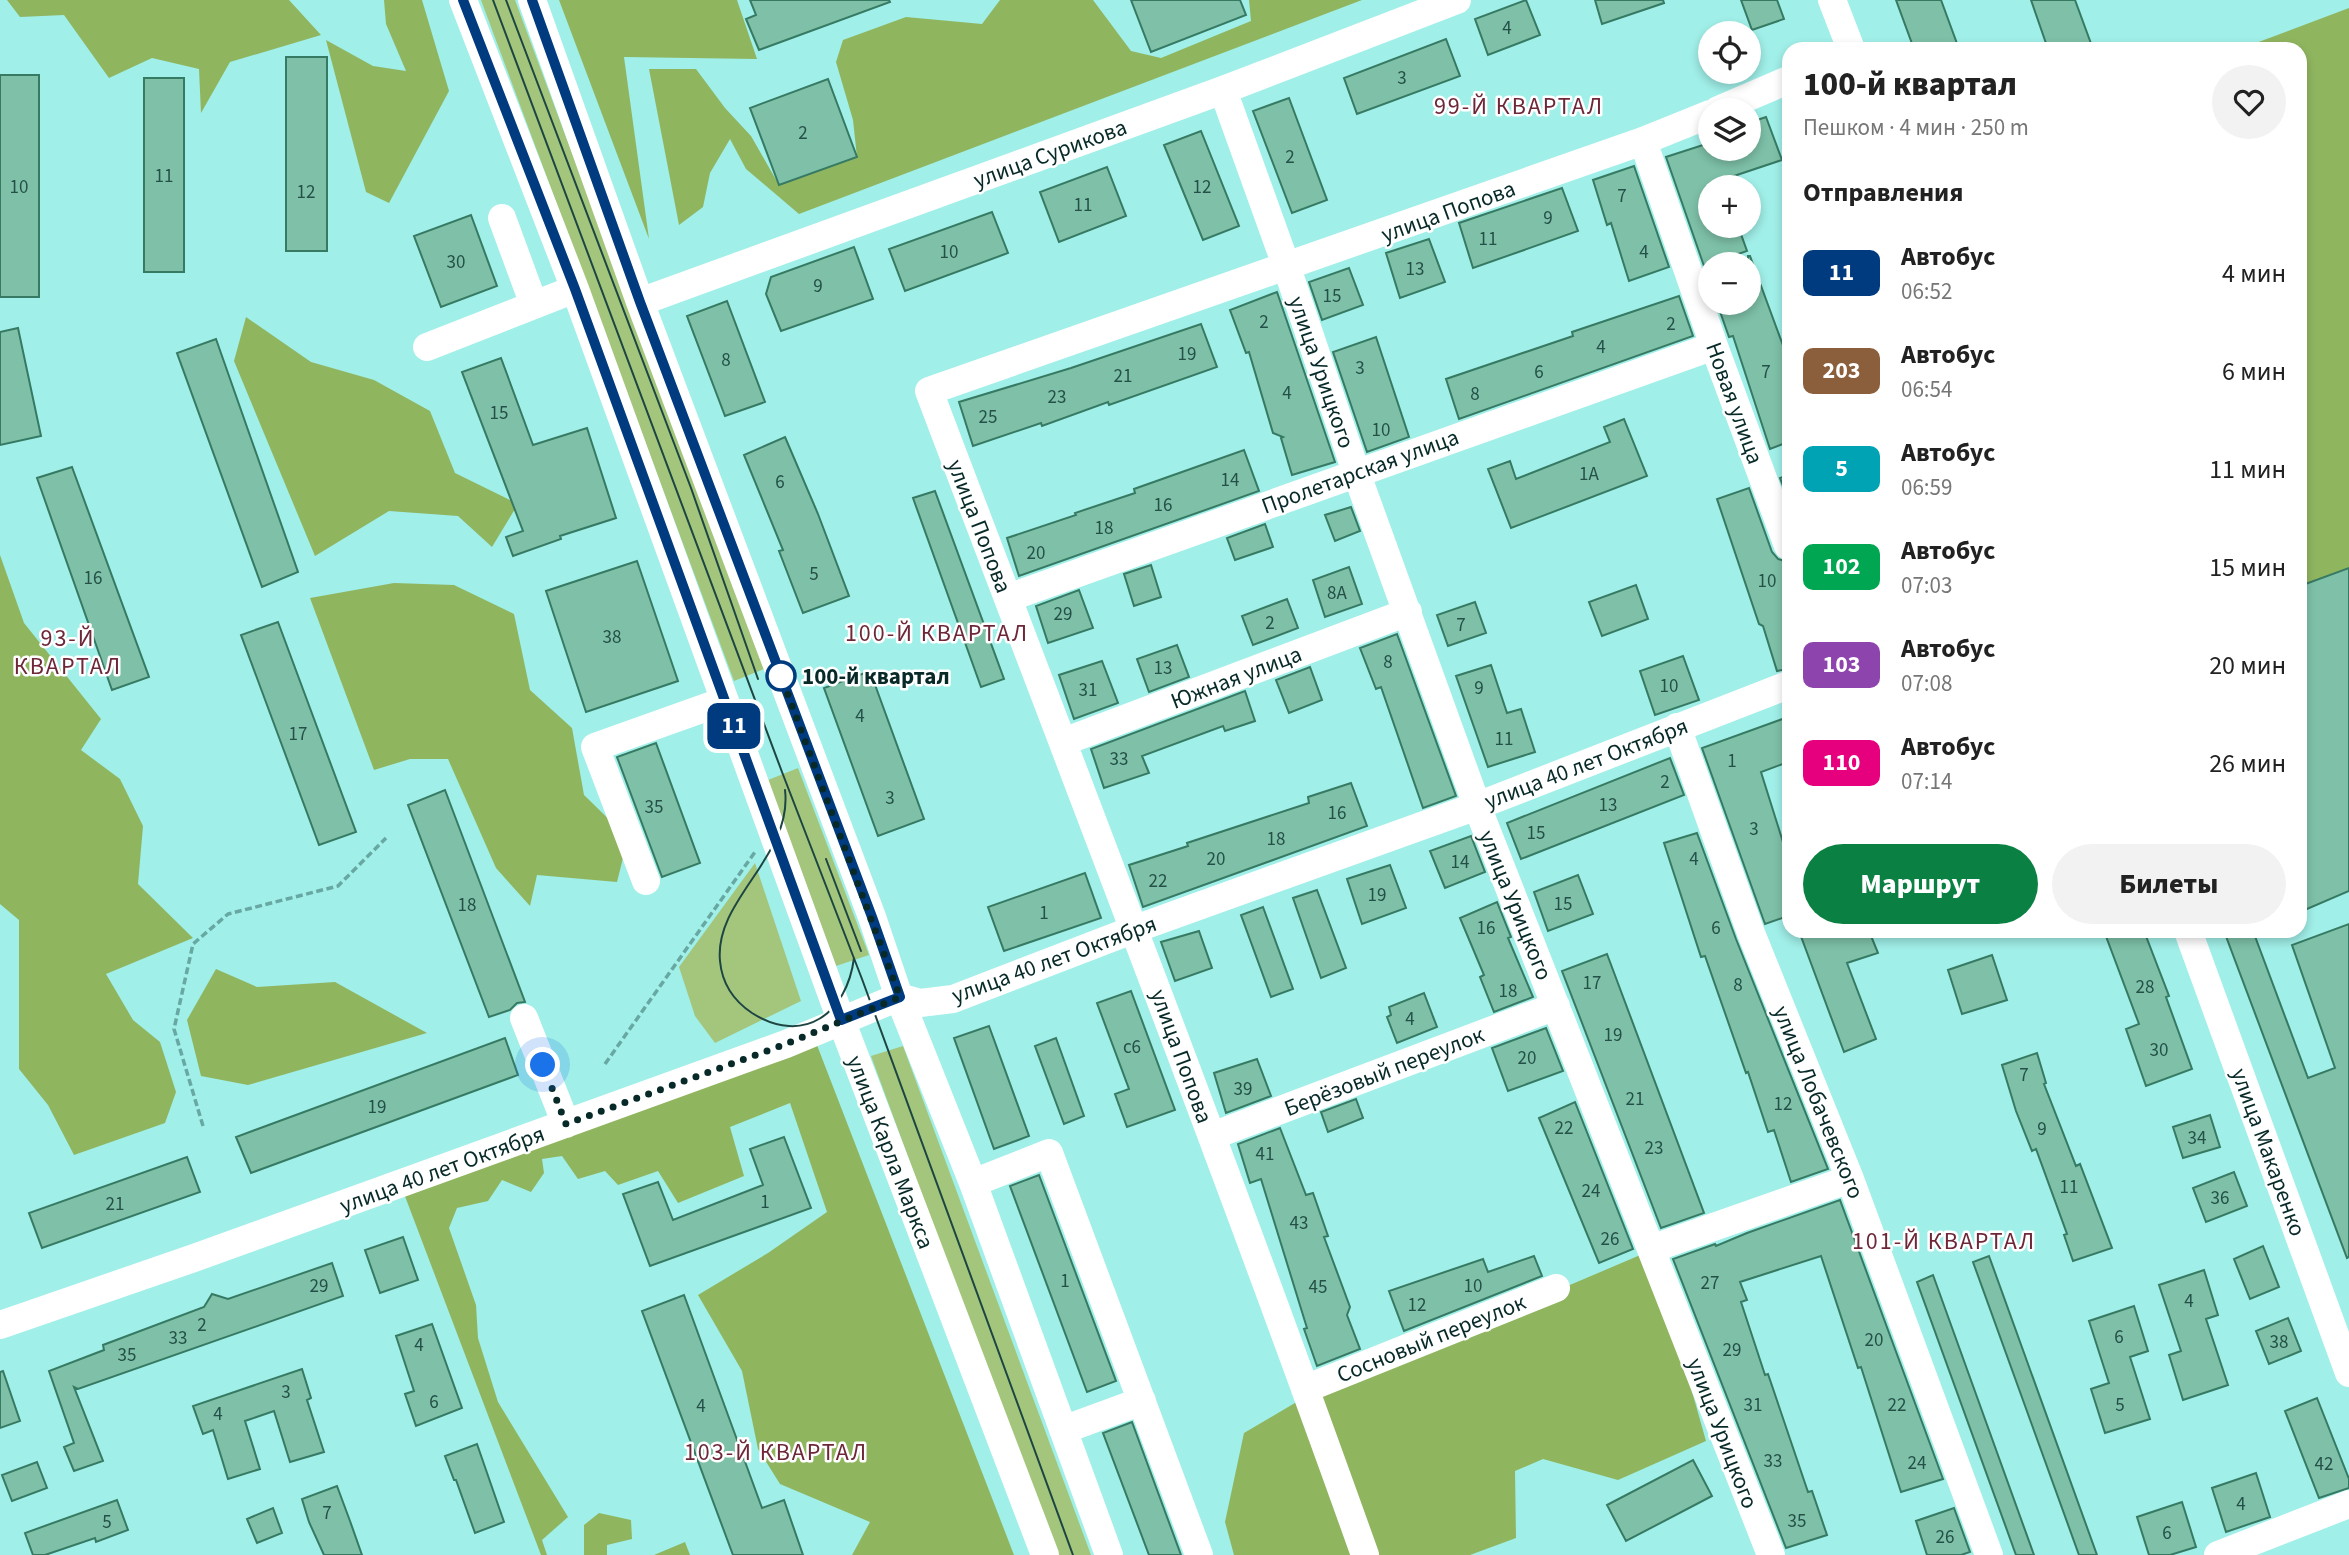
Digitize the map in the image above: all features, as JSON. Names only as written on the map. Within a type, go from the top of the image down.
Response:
[{"type":"street","name":"улица Карла Маркса","points":[[463,0],[575,289],[841,1020],[1045,1555]]},
{"type":"street","points":[[532,0],[640,302],[900,997],[973,1183],[1109,1555]]},
{"type":"street","name":"улица Сурикова","points":[[640,302],[1223,90],[1457,0]]},
{"type":"street","points":[[1832,0],[1848,42]]},
{"type":"street","points":[[1746,98],[1782,83]]},
{"type":"street","name":"улица Урицкого","points":[[1223,90],[1356,472],[1477,806],[1771,1555]]},
{"type":"street","name":"улица Попова","points":[[1365,1555],[1135,929],[929,391],[1287,268],[1698,119]]},
{"type":"street","name":"Новая улица","points":[[1643,141],[1714,346],[1782,530]]},
{"type":"street","points":[[502,218],[534,305]]},
{"type":"street","points":[[427,347],[575,289]]},
{"type":"street","name":"Пролетарская улица","points":[[1008,598],[1714,346]]},
{"type":"street","name":"Южная улица","points":[[1063,742],[1408,612]]},
{"type":"street","name":"улица 40 лет Октября","points":[[0,1325],[194,1258],[786,1044],[900,997],[920,1003],[953,999],[1135,929],[1477,806],[1782,687]]},
{"type":"street","points":[[646,881],[595,747],[723,701]]},
{"type":"street","name":"улица Лобачевского","points":[[1677,727],[1751,933],[1850,1178],[1990,1555]]},
{"type":"street","name":"улица Макаренко","points":[[2191,938],[2349,1373]]},
{"type":"street","name":"Берёзовый переулок","points":[[1212,1136],[1556,1006]]},
{"type":"street","points":[[524,1018],[566,1124]]},
{"type":"street","points":[[973,1183],[1049,1153],[1199,1555]]},
{"type":"street","points":[[1651,1249],[1850,1178]]},
{"type":"street","name":"Сосновый переулок","points":[[1306,1389],[1556,1288]]},
{"type":"street","points":[[1063,1430],[1142,1401]]},
{"type":"street","points":[[2218,1555],[2349,1504]]},
{"type":"path","points":[[203,1126],[174,1029],[193,944],[228,914],[338,886],[386,838]]},
{"type":"path","points":[[605,1064],[758,847]]},
{"type":"green space","points":[[7,0],[289,0],[321,35],[230,62],[201,113],[199,69],[152,58],[109,78],[64,15],[20,17]]},
{"type":"green space","points":[[384,0],[422,0],[449,91],[389,203],[366,192],[326,40],[373,66],[406,71],[386,24]]},
{"type":"green space","points":[[481,0],[515,0],[764,669],[734,681]]},
{"type":"green space","points":[[559,0],[737,0],[757,59],[624,57],[649,239]]},
{"type":"green space","points":[[1000,0],[1093,0],[1131,51],[1161,58],[1251,21],[1249,0],[1362,0],[799,214],[746,169],[730,139],[710,173],[703,207],[679,225],[649,69],[696,69],[725,108],[751,136],[779,185],[857,157],[853,120],[836,62],[843,40],[906,17],[982,24]]},
{"type":"green space","points":[[2349,8],[2349,571],[2307,587],[2307,42],[2259,42]]},
{"type":"green space","points":[[246,317],[311,362],[374,380],[430,411],[455,473],[518,504],[492,547],[458,516],[389,511],[315,556],[234,361]]},
{"type":"green space","points":[[0,555],[24,623],[101,719],[81,750],[120,779],[143,826],[138,884],[193,938],[106,974],[133,1020],[160,1042],[176,1092],[165,1123],[74,1155],[48,1105],[19,1069],[19,920],[0,904]]},
{"type":"green space","points":[[394,583],[454,585],[514,614],[530,690],[572,728],[584,795],[628,838],[617,882],[537,875],[530,906],[496,868],[448,759],[410,759],[374,770],[310,598]]},
{"type":"green space","points":[[798,768],[869,955],[836,966],[768,780]]},
{"type":"green space","points":[[755,863],[801,1001],[715,1043],[695,1016],[679,967]]},
{"type":"green space","points":[[216,969],[257,987],[335,982],[427,1033],[248,1085],[201,1076],[187,1020]]},
{"type":"green space","points":[[815,1040],[1014,1555],[852,1555],[870,1522],[780,1484],[758,1449],[742,1371],[698,1295],[768,1253],[827,1212],[790,1103],[730,1127],[744,1176],[678,1203],[658,1171],[618,1185],[605,1171],[578,1179],[562,1156],[542,1159],[544,1173],[531,1192],[502,1180],[488,1201],[457,1208],[449,1228],[476,1305],[478,1338],[498,1402],[568,1517],[542,1540],[547,1555],[541,1555],[403,1191]]},
{"type":"green space","points":[[903,1046],[1091,1555],[1054,1555],[871,1056]]},
{"type":"green space","points":[[1652,1250],[1706,1441],[1618,1480],[1543,1459],[1515,1471],[1516,1538],[1470,1555],[1234,1555],[1225,1522],[1244,1433],[1300,1400]]},
{"type":"green space","points":[[599,1513],[631,1520],[632,1539],[607,1545],[607,1555],[584,1555],[584,1525]]},
{"type":"green space","points":[[685,1542],[690,1555],[654,1555]]},
{"type":"building","points":[[750,0],[890,2],[759,50],[746,19],[756,15]]},
{"type":"building","points":[[1131,0],[1240,0],[1246,15],[1151,52]]},
{"type":"building","points":[[1526,0],[1540,35],[1488,55],[1475,19]]},
{"type":"building","points":[[1595,0],[1663,0],[1664,3],[1602,24]]},
{"type":"building","points":[[1741,0],[1777,0],[1784,19],[1761,27],[1761,21],[1749,21]]},
{"type":"building","points":[[1896,0],[1941,0],[1956,42],[1911,42]]},
{"type":"building","points":[[2031,0],[2075,0],[2090,42],[2046,42]]},
{"type":"building","points":[[1446,39],[1460,76],[1357,114],[1344,78]]},
{"type":"building","points":[[286,57],[327,57],[327,251],[286,251]]},
{"type":"building","points":[[0,75],[39,75],[39,297],[0,297]]},
{"type":"building","points":[[144,78],[184,78],[184,272],[144,272]]},
{"type":"building","points":[[828,79],[857,157],[779,185],[750,108]]},
{"type":"building","points":[[1289,98],[1327,200],[1292,213],[1253,111]]},
{"type":"building","points":[[1766,117],[1782,160],[1737,175],[1698,175],[1698,238],[1742,238],[1747,251],[1699,252],[1666,157],[1698,147],[1698,161],[1761,161],[1761,119]]},
{"type":"building","points":[[1201,131],[1239,226],[1203,240],[1164,145]]},
{"type":"building","points":[[1634,166],[1669,267],[1629,281],[1611,223],[1607,225],[1593,180]]},
{"type":"building","points":[[1107,167],[1126,216],[1059,242],[1040,192]]},
{"type":"building","points":[[1562,188],[1578,231],[1473,268],[1459,223]]},
{"type":"building","points":[[992,212],[1008,253],[905,291],[889,249]]},
{"type":"building","points":[[471,215],[497,286],[441,307],[414,236]]},
{"type":"building","points":[[1429,239],[1445,282],[1400,298],[1386,253]]},
{"type":"building","points":[[854,247],[873,299],[781,331],[766,294],[771,277]]},
{"type":"building","points":[[1349,268],[1363,305],[1322,320],[1309,282]]},
{"type":"building","points":[[1761,286],[1782,343],[1782,444],[1770,449],[1733,336],[1729,337],[1721,315],[1761,315]]},
{"type":"building","points":[[1277,292],[1335,462],[1292,475],[1281,438],[1283,437],[1273,433],[1249,352],[1246,353],[1230,310]]},
{"type":"building","points":[[1679,296],[1693,336],[1459,419],[1446,379],[1573,336],[1572,332]]},
{"type":"building","points":[[727,301],[765,402],[725,416],[687,316]]},
{"type":"building","points":[[1201,324],[1217,367],[1109,405],[1108,402],[1042,426],[1041,423],[973,446],[959,402]]},
{"type":"building","points":[[18,328],[41,436],[0,445],[0,332]]},
{"type":"building","points":[[1376,337],[1409,437],[1367,452],[1333,352]]},
{"type":"building","points":[[216,339],[298,572],[262,587],[177,353]]},
{"type":"building","points":[[501,358],[533,445],[587,428],[616,518],[560,536],[561,539],[513,556],[506,537],[523,531],[462,372]]},
{"type":"building","points":[[1624,419],[1647,476],[1511,528],[1488,469],[1510,461],[1516,479],[1610,442],[1604,427]]},
{"type":"building","points":[[785,437],[849,596],[803,613],[779,551],[783,550],[744,455]]},
{"type":"building","points":[[1244,450],[1259,491],[1019,576],[1007,538],[1076,515],[1075,513],[1135,493],[1134,489]]},
{"type":"building","points":[[72,467],[149,677],[112,690],[37,478]]},
{"type":"building","points":[[1749,488],[1772,552],[1782,560],[1782,670],[1777,671],[1763,626],[1759,624],[1717,499]]},
{"type":"building","points":[[935,491],[1004,679],[981,687],[913,498]]},
{"type":"building","points":[[1351,507],[1360,531],[1335,541],[1325,515]]},
{"type":"building","points":[[1265,524],[1273,547],[1235,560],[1227,538]]},
{"type":"building","points":[[637,561],[678,681],[586,712],[546,591]]},
{"type":"building","points":[[1151,565],[1161,597],[1134,606],[1124,574]]},
{"type":"building","points":[[1349,567],[1362,604],[1325,617],[1313,580]]},
{"type":"building","points":[[2349,568],[2349,891],[2307,909],[2307,583]]},
{"type":"building","points":[[1636,585],[1648,619],[1602,636],[1589,602]]},
{"type":"building","points":[[1079,590],[1093,628],[1048,643],[1036,606]]},
{"type":"building","points":[[1287,599],[1298,628],[1253,645],[1242,616]]},
{"type":"building","points":[[1475,602],[1486,633],[1448,646],[1437,615]]},
{"type":"building","points":[[278,622],[356,832],[319,845],[241,635]]},
{"type":"building","points":[[1397,634],[1456,796],[1423,808],[1381,687],[1376,689],[1360,648]]},
{"type":"building","points":[[1177,645],[1189,677],[1149,692],[1137,659]]},
{"type":"building","points":[[1683,656],[1699,700],[1655,715],[1640,671]]},
{"type":"building","points":[[1102,661],[1118,703],[1074,719],[1059,675]]},
{"type":"building","points":[[1491,665],[1507,713],[1521,709],[1535,752],[1488,767],[1456,676]]},
{"type":"building","points":[[1310,667],[1322,700],[1289,713],[1276,680]]},
{"type":"building","points":[[870,671],[924,819],[878,836],[824,688]]},
{"type":"building","points":[[1245,691],[1255,721],[1225,731],[1223,726],[1142,756],[1149,773],[1104,788],[1091,749]]},
{"type":"building","points":[[1782,719],[1782,764],[1761,772],[1782,839],[1782,918],[1765,924],[1702,748]]},
{"type":"building","points":[[656,743],[700,863],[662,877],[617,757]]},
{"type":"building","points":[[1670,758],[1684,795],[1521,859],[1507,823]]},
{"type":"building","points":[[1351,783],[1367,826],[1143,907],[1129,865],[1309,803],[1308,797]]},
{"type":"building","points":[[445,790],[525,1002],[517,1003],[510,1010],[489,1017],[408,805]]},
{"type":"building","points":[[1697,833],[1736,939],[1828,1169],[1791,1182],[1774,1130],[1768,1132],[1705,956],[1701,957],[1664,843]]},
{"type":"building","points":[[1471,836],[1485,872],[1445,888],[1430,851]]},
{"type":"building","points":[[1390,865],[1406,908],[1362,924],[1347,879]]},
{"type":"building","points":[[1085,873],[1101,918],[1004,951],[988,907]]},
{"type":"building","points":[[1578,875],[1593,914],[1548,931],[1534,892]]},
{"type":"building","points":[[1317,890],[1346,968],[1321,978],[1293,898]]},
{"type":"building","points":[[1497,902],[1511,937],[1508,938],[1533,997],[1494,1012],[1480,977],[1484,975],[1460,918]]},
{"type":"building","points":[[1263,907],[1293,989],[1271,997],[1241,915]]},
{"type":"building","points":[[2349,924],[2347,1258],[2227,938],[2256,938],[2308,1078],[2335,1068],[2292,945]]},
{"type":"building","points":[[1199,931],[1212,968],[1175,981],[1161,942]]},
{"type":"building","points":[[1802,938],[1872,938],[1878,953],[1847,963],[1876,1039],[1844,1052]]},
{"type":"building","points":[[2107,938],[2147,938],[2169,996],[2166,997],[2192,1069],[2146,1086],[2126,1029],[2139,1024]]},
{"type":"building","points":[[1607,954],[1704,1213],[1661,1228],[1562,971]]},
{"type":"building","points":[[1992,955],[2007,1000],[1962,1014],[1948,970]]},
{"type":"building","points":[[1131,991],[1175,1110],[1127,1127],[1115,1094],[1129,1089],[1097,1003]]},
{"type":"building","points":[[1424,993],[1437,1027],[1397,1043],[1387,1017],[1391,1015],[1389,1007]]},
{"type":"building","points":[[989,1026],[1029,1136],[994,1149],[954,1038]]},
{"type":"building","points":[[1546,1028],[1563,1071],[1508,1091],[1492,1048]]},
{"type":"building","points":[[505,1038],[518,1075],[251,1173],[236,1137]]},
{"type":"building","points":[[1056,1038],[1084,1116],[1064,1124],[1035,1046]]},
{"type":"building","points":[[2037,1053],[2046,1083],[2044,1084],[2076,1166],[2080,1164],[2112,1248],[2073,1261],[2064,1235],[2067,1234],[2036,1149],[2032,1151],[2016,1111],[2002,1065]]},
{"type":"building","points":[[1257,1059],[1271,1096],[1226,1113],[1214,1073]]},
{"type":"building","points":[[1356,1099],[1363,1118],[1328,1132],[1321,1112]]},
{"type":"building","points":[[1575,1102],[1633,1249],[1599,1263],[1539,1118]]},
{"type":"building","points":[[2210,1115],[2220,1147],[2183,1158],[2173,1127]]},
{"type":"building","points":[[1280,1128],[1306,1195],[1313,1193],[1328,1236],[1324,1237],[1350,1307],[1347,1315],[1360,1349],[1317,1366],[1261,1179],[1250,1183],[1238,1144]]},
{"type":"building","points":[[784,1137],[811,1208],[650,1266],[623,1194],[658,1182],[673,1220],[763,1185],[750,1149]]},
{"type":"building","points":[[187,1157],[200,1192],[42,1248],[29,1213]]},
{"type":"building","points":[[2234,1172],[2247,1206],[2206,1222],[2193,1188]]},
{"type":"building","points":[[1039,1175],[1116,1381],[1087,1392],[1010,1186]]},
{"type":"building","points":[[1840,1200],[1943,1479],[1901,1492],[1861,1367],[1858,1368],[1821,1256],[1740,1282],[1747,1300],[1741,1302],[1765,1375],[1768,1374],[1808,1492],[1812,1491],[1827,1535],[1786,1548],[1673,1259]]},
{"type":"building","points":[[403,1237],[418,1280],[380,1293],[365,1250]]},
{"type":"building","points":[[2263,1246],[2279,1287],[2250,1299],[2234,1259]]},
{"type":"building","points":[[1534,1256],[1542,1276],[1404,1331],[1389,1291],[1483,1259],[1488,1272]]},
{"type":"building","points":[[1989,1256],[2097,1555],[2079,1555],[1973,1262]]},
{"type":"building","points":[[332,1263],[343,1296],[78,1389],[74,1387],[103,1461],[74,1471],[64,1447],[74,1443],[49,1371],[104,1350],[103,1345],[204,1307],[212,1294],[228,1299]]},
{"type":"building","points":[[2204,1270],[2218,1315],[2206,1319],[2228,1385],[2183,1400],[2169,1355],[2181,1351],[2159,1285]]},
{"type":"building","points":[[1933,1275],[2034,1555],[2016,1555],[1917,1282]]},
{"type":"building","points":[[684,1295],[762,1508],[784,1500],[803,1555],[733,1555],[642,1311]]},
{"type":"building","points":[[2134,1306],[2148,1351],[2130,1357],[2150,1419],[2105,1433],[2091,1389],[2109,1383],[2089,1321]]},
{"type":"building","points":[[2288,1318],[2301,1351],[2269,1364],[2256,1331]]},
{"type":"building","points":[[432,1324],[462,1408],[416,1426],[405,1394],[414,1391],[396,1336]]},
{"type":"building","points":[[302,1369],[311,1398],[307,1400],[324,1452],[290,1462],[274,1411],[245,1421],[260,1469],[228,1479],[213,1430],[203,1434],[193,1406]]},
{"type":"building","points":[[3,1371],[20,1421],[0,1428],[0,1372]]},
{"type":"building","points":[[2317,1398],[2349,1479],[2349,1488],[2319,1498],[2285,1411]]},
{"type":"building","points":[[1132,1422],[1181,1555],[1149,1555],[1103,1433]]},
{"type":"building","points":[[477,1444],[504,1522],[475,1533],[445,1456]]},
{"type":"building","points":[[1693,1460],[1712,1496],[1626,1541],[1607,1505]]},
{"type":"building","points":[[37,1462],[47,1488],[12,1501],[2,1475]]},
{"type":"building","points":[[2256,1473],[2270,1517],[2226,1532],[2212,1488]]},
{"type":"building","points":[[337,1486],[362,1555],[324,1555],[309,1522],[302,1499]]},
{"type":"building","points":[[117,1500],[128,1530],[96,1542],[95,1538],[45,1555],[33,1555],[25,1533]]},
{"type":"building","points":[[2182,1502],[2196,1547],[2170,1555],[2149,1555],[2137,1517]]},
{"type":"building","points":[[273,1508],[282,1533],[257,1543],[247,1519]]},
{"type":"building","points":[[1954,1508],[1970,1552],[1961,1555],[1927,1555],[1916,1521]]},
{"type":"tram line","points":[[493,0],[862,979],[1073,1555]]},
{"type":"tram line","points":[[506,0],[691,488],[758,679]]},
{"type":"tram line","points":[[785,790],[784,814],[777,836],[740,897],[721,939],[720,961],[726,984],[734,997],[752,1013],[771,1022],[789,1026],[805,1025],[832,1008],[850,978],[854,958]]},
{"type":"tram line","points":[[826,859],[861,951]]},
{"type":"bus line","name":"11","points":[[463,0],[575,289],[841,1020],[900,997],[640,302],[532,0]]},
{"type":"place","name":"100-й квартал","points":[[781,676]]},
{"type":"district","name":"99-Й КВАРТАЛ","points":[[1519,106]]},
{"type":"district","name":"100-Й КВАРТАЛ","points":[[937,633]]},
{"type":"district","name":"93-Й КВАРТАЛ","points":[[68,652]]},
{"type":"district","name":"101-Й КВАРТАЛ","points":[[1944,1241]]},
{"type":"district","name":"103-Й КВАРТАЛ","points":[[776,1452]]},
{"type":"route","points":[[543,1065],[566,1124],[786,1044],[900,997],[781,676]]}]
